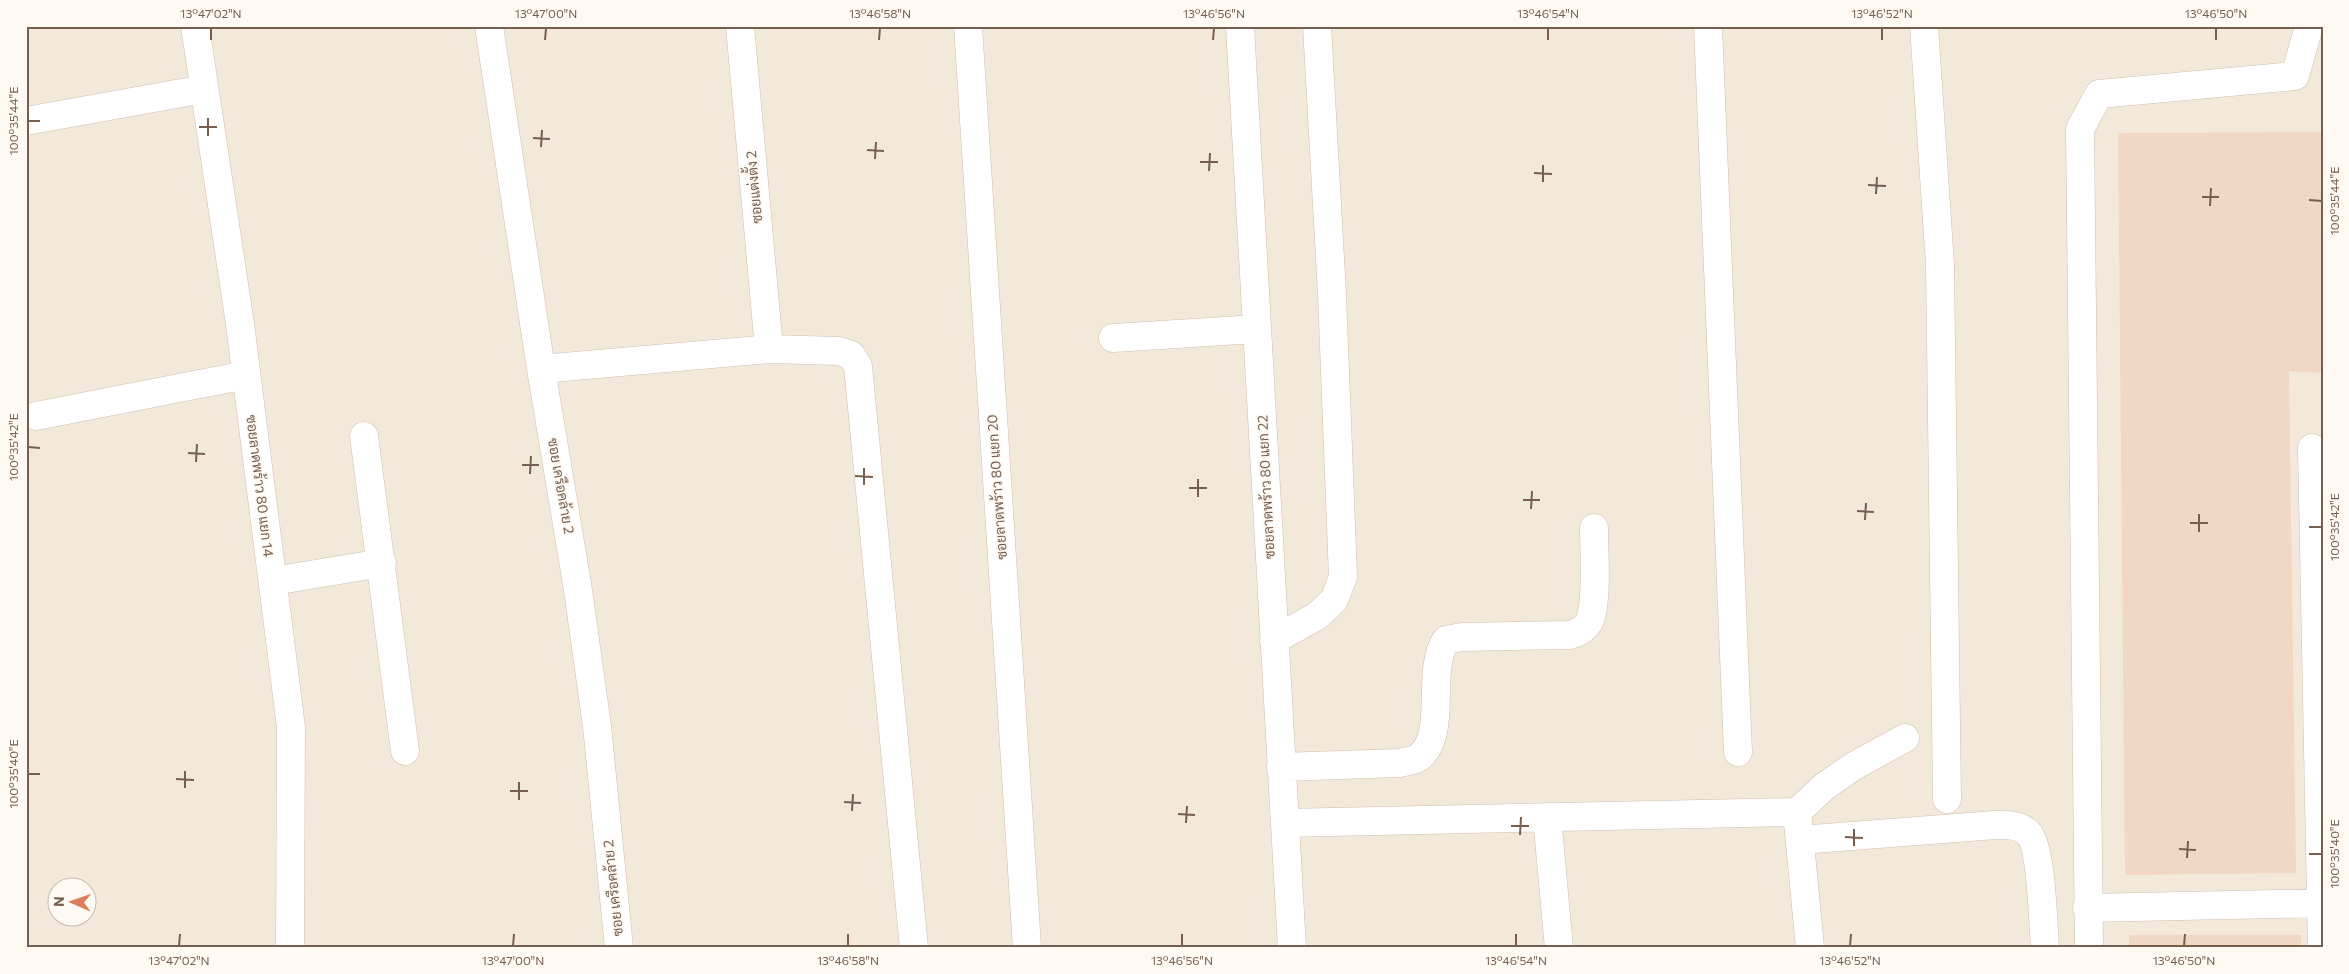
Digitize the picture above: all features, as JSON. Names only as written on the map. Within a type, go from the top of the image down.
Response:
[{"type":"street","name":"ซอยลาดพร้าว 80 แยก 14","points":[[195,26],[246,375],[291,727],[290,948]]},
{"type":"street","name":"ซอย เครือคล้าย 2","points":[[489,26],[541,369],[578,590],[596,726],[619,948]]},
{"type":"street","name":"ซอยแต่งตั้ง 2","points":[[740,26],[769,349]]},
{"type":"street","name":"ซอยลาดพร้าว 80 แยก 20","points":[[968,26],[1027,948]]},
{"type":"street","name":"ซอยลาดพร้าว 80 แยก 22","points":[[1240,26],[1292,948]]},
{"type":"street","points":[[1274,640],[1317,616],[1334,600],[1343,577],[1332,294],[1316,26]]},
{"type":"street","points":[[1708,26],[1738,752]]},
{"type":"street","points":[[1924,26],[1940,265],[1948,799]]},
{"type":"street","points":[[2089,948],[2087,908],[2080,129],[2099,94],[2295,76],[2309,26]]},
{"type":"street","points":[[26,121],[204,89]]},
{"type":"street","points":[[1113,338],[1256,328]]},
{"type":"street","points":[[541,369],[769,349],[839,351],[851,355],[858,366],[914,948]]},
{"type":"street","points":[[36,416],[246,375]]},
{"type":"street","points":[[364,436],[382,562],[405,751]]},
{"type":"street","points":[[2312,448],[2322,863],[2322,948]]},
{"type":"street","points":[[1282,767],[1400,763],[1417,759],[1427,748],[1434,727],[1437,666],[1440,650],[1446,640],[1462,637],[1570,635],[1578,632],[1588,622],[1593,602],[1594,528]]},
{"type":"street","points":[[273,580],[382,562]]},
{"type":"street","points":[[1285,823],[1797,812],[1825,786],[1854,766],[1905,738]]},
{"type":"street","points":[[1797,812],[1810,948]]},
{"type":"street","points":[[1547,817],[1559,948]]},
{"type":"street","points":[[1800,840],[1995,825],[2019,826],[2030,834],[2037,852],[2045,948]]},
{"type":"street","points":[[2087,908],[2322,902]]},
{"type":"shaded area","points":[[26,26],[2323,26],[2323,948],[26,948]]},
{"type":"building","points":[[2323,132],[2323,373],[2289,371],[2296,873],[2125,875],[2118,133]]},
{"type":"building","points":[[2129,935],[2301,935],[2301,948],[2129,948]]}]
